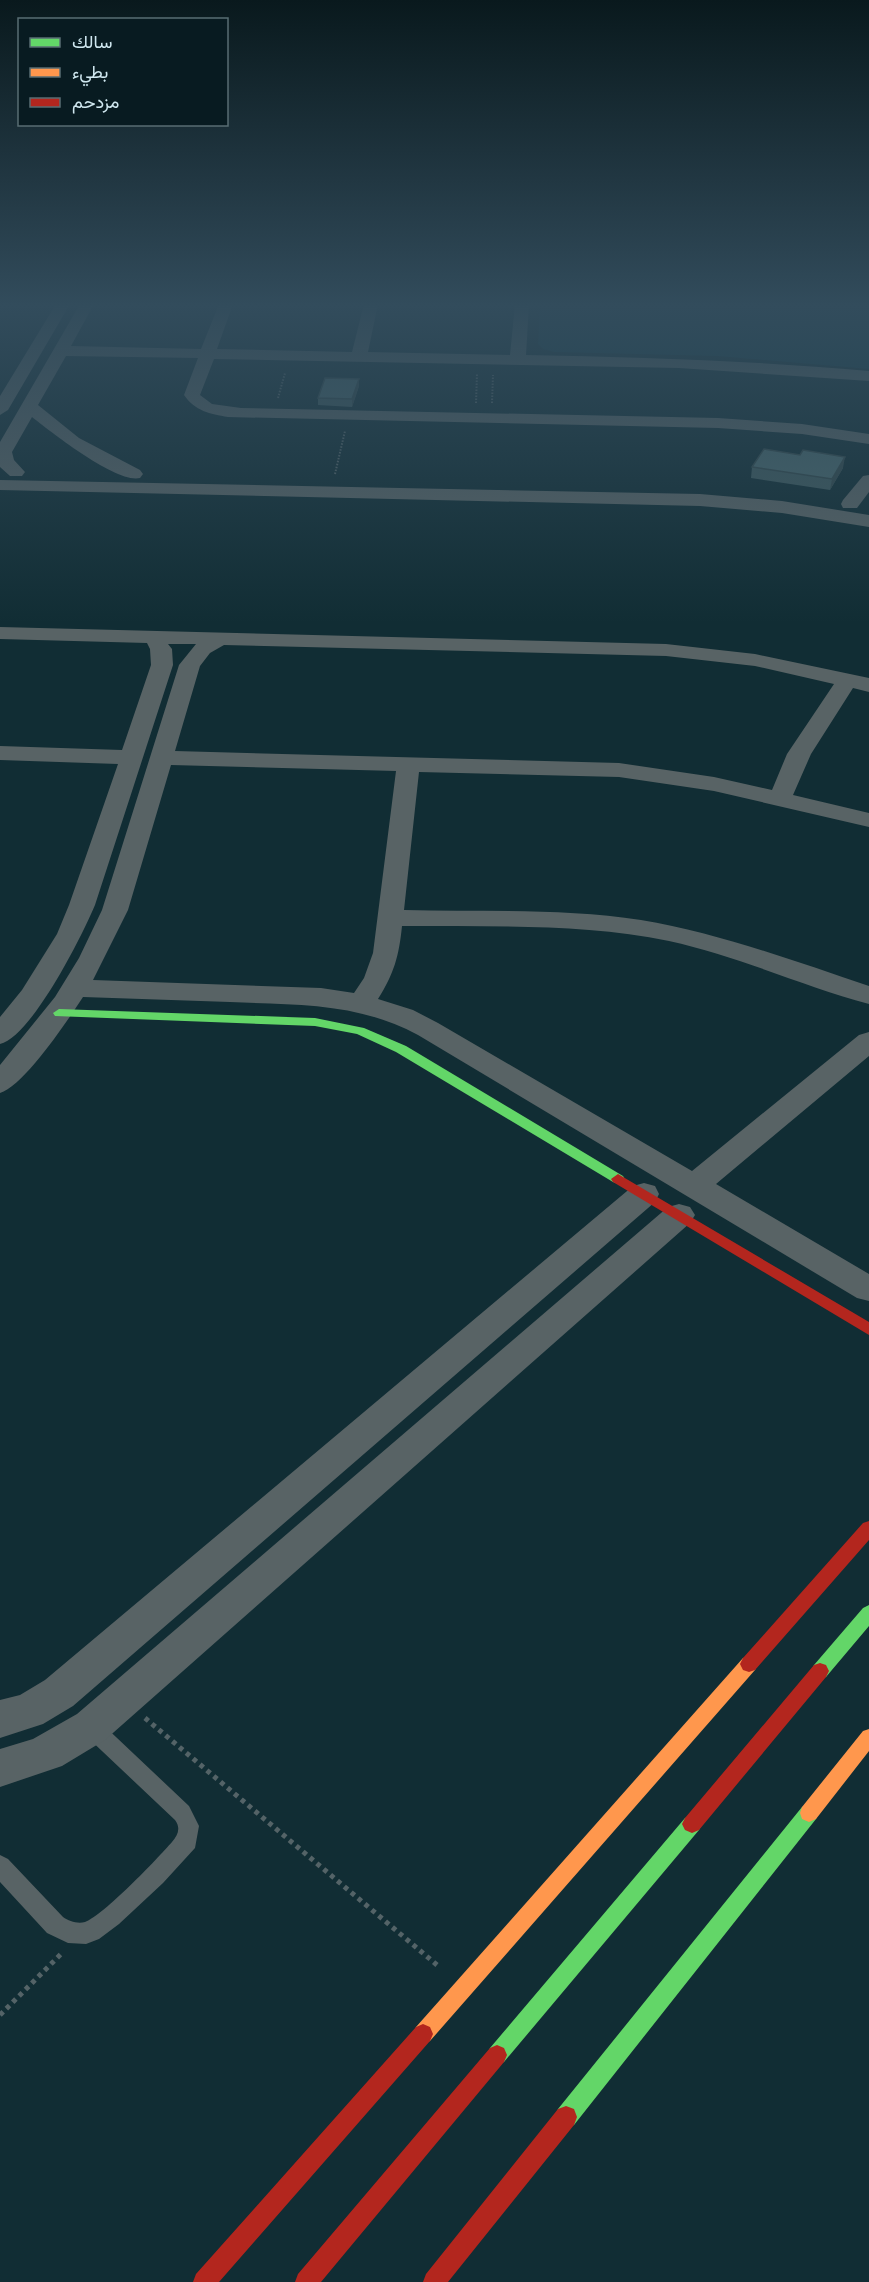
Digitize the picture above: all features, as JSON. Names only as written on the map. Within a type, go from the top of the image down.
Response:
[{"type":"street","points":[[27,410],[5,464],[134,474],[334,479],[405,487],[718,501],[800,509],[869,521]]},
{"type":"street","points":[[34,410],[73,442],[134,474]]},
{"type":"street","points":[[217,410],[348,416],[718,423],[802,429],[869,439]]},
{"type":"street","points":[[850,504],[869,480]]},
{"type":"street","points":[[0,484],[706,488],[783,494],[869,508]]},
{"type":"street","points":[[0,618],[666,650],[755,660],[869,685]]},
{"type":"street","points":[[0,633],[158,647],[219,639],[633,632],[696,636],[789,650],[869,667]]},
{"type":"street","points":[[0,1083],[59,1013],[103,941],[115,910],[190,665],[195,657],[219,639]]},
{"type":"street","points":[[158,647],[176,654],[195,657]]},
{"type":"street","points":[[0,1035],[33,995],[70,934],[82,906],[131,757],[158,647]]},
{"type":"street","points":[[780,799],[799,754],[847,680]]},
{"type":"street","points":[[0,753],[131,757]]},
{"type":"street","points":[[162,758],[619,770],[693,780],[869,820]]},
{"type":"street","points":[[362,1003],[383,966],[408,764]]},
{"type":"street","points":[[390,918],[566,921],[639,928],[720,946],[869,994]]},
{"type":"street","points":[[76,988],[321,997],[362,1003],[412,1020],[566,1111],[686,1201],[869,1329]]},
{"type":"street","points":[[59,1013],[315,1022],[353,1028],[386,1040],[644,1194],[686,1201],[869,1289]]},
{"type":"street","points":[[0,1768],[45,1755],[70,1743],[91,1727],[869,1041]]},
{"type":"street","points":[[538,1132],[566,1111]]},
{"type":"street","points":[[0,1719],[29,1711],[59,1693],[644,1194]]},
{"type":"street","points":[[204,2282],[869,1528]]},
{"type":"street","points":[[184,1586],[218,1615]]},
{"type":"street","points":[[306,2282],[869,1613]]},
{"type":"street","points":[[434,2282],[869,1737]]},
{"type":"lane","points":[[0,1866],[55,1925],[63,1930],[83,1933],[102,1924],[187,1841],[190,1831],[188,1821],[182,1813],[91,1727]]},
{"type":"path","points":[[484,410],[484,418]]},
{"type":"path","points":[[484,410],[484,418]]},
{"type":"path","points":[[334,479],[348,416]]},
{"type":"path","points":[[123,1699],[463,1987]]},
{"type":"path","points":[[0,2014],[83,1933]]},
{"type":"building","points":[[764,449],[800,455],[803,450],[845,457],[832,479],[752,467]]},
{"type":"traffic: fast","points":[[59,1013],[315,1022],[360,1031],[401,1049],[618,1179]]},
{"type":"traffic: fast","points":[[820,1671],[869,1613]]},
{"type":"traffic: fast","points":[[566,2117],[809,1813]]},
{"type":"traffic: fast","points":[[497,2055],[692,1824]]},
{"type":"traffic: slow","points":[[423,2034],[749,1664]]},
{"type":"traffic: slow","points":[[809,1813],[869,1737]]},
{"type":"traffic: jam","points":[[618,1179],[869,1329]]},
{"type":"traffic: jam","points":[[749,1664],[869,1528]]},
{"type":"traffic: jam","points":[[692,1824],[820,1671]]},
{"type":"traffic: jam","points":[[204,2282],[423,2034]]},
{"type":"traffic: jam","points":[[306,2282],[497,2055]]},
{"type":"traffic: jam","points":[[434,2282],[566,2117]]}]
